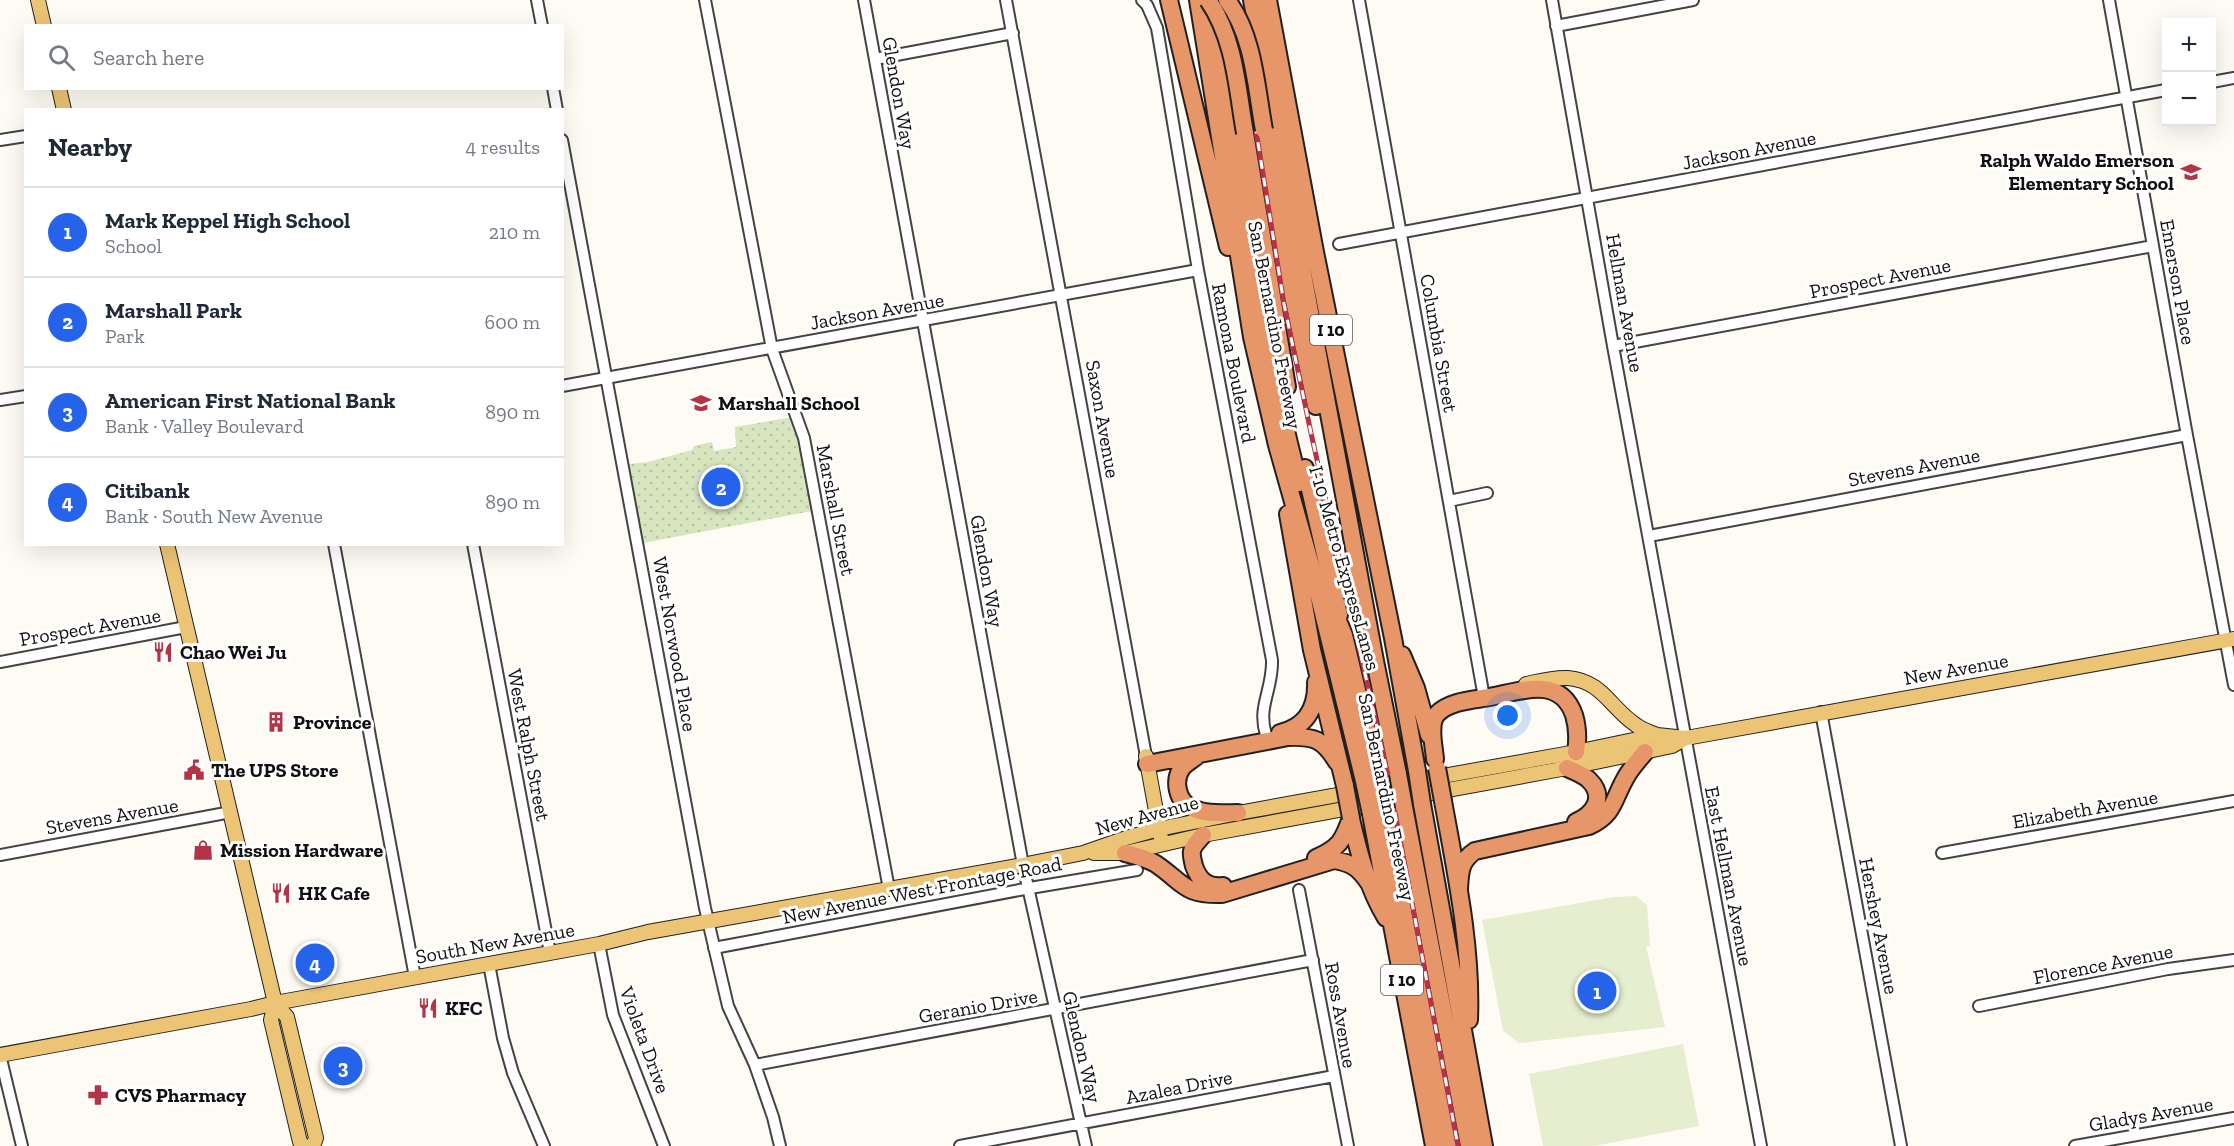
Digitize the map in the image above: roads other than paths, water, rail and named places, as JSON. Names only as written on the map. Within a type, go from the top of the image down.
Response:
[{"type":"highway","points":[[1169,0],[1215,197],[1252,338]]},
{"type":"highway","name":"San Bernardino Freeway","points":[[1198,0],[1252,338],[1277,445],[1371,780],[1378,812],[1392,928],[1434,1146]]},
{"type":"highway","points":[[1210,0],[1228,38],[1288,391],[1344,635]]},
{"type":"highway","name":"I-10 Metro ExpressLanes","points":[[1210,0],[1273,374],[1334,615],[1344,635],[1371,780]]},
{"type":"highway","points":[[1227,0],[1243,27],[1250,51],[1307,365],[1375,661]]},
{"type":"highway","name":"I-10 Metro ExpressLanes","points":[[1252,0],[1375,661],[1469,1146]]},
{"type":"highway","name":"San Bernardino Freeway","points":[[1268,0],[1315,252],[1393,638],[1484,1146]]},
{"type":"highway","points":[[1272,21],[1274,0]]},
{"type":"highway","points":[[1277,445],[1294,557],[1351,818],[1375,900],[1392,928]]},
{"type":"highway","points":[[1393,638],[1416,688],[1436,764],[1459,889],[1470,997],[1468,1053]]},
{"type":"highway","points":[[1266,735],[1283,732],[1305,721],[1312,710],[1317,692],[1316,666]]},
{"type":"highway","points":[[1416,688],[1430,697],[1440,699],[1483,692]]},
{"type":"highway","points":[[1436,764],[1432,725],[1436,714],[1448,706],[1466,701],[1532,688],[1552,691],[1567,700],[1577,730],[1576,752]]},
{"type":"highway","points":[[1147,760],[1197,756],[1288,737],[1305,736],[1319,740],[1330,751],[1341,769]]},
{"type":"highway","points":[[1459,889],[1460,870],[1465,858],[1475,850],[1588,826],[1597,822],[1611,810],[1625,779],[1644,752]]},
{"type":"highway","points":[[1197,756],[1181,769],[1177,777],[1181,799],[1188,806],[1203,812],[1238,813]]},
{"type":"highway","points":[[1443,801],[1453,829],[1459,837],[1468,841],[1492,840],[1567,825],[1591,814],[1598,800],[1597,792],[1589,779],[1567,768]]},
{"type":"highway","points":[[1378,812],[1449,1146]]},
{"type":"highway","points":[[1203,835],[1192,848],[1198,877],[1204,884],[1216,887],[1231,886],[1333,851],[1344,838],[1351,818]]},
{"type":"highway","points":[[1125,853],[1142,857],[1156,864],[1181,886],[1209,895],[1222,894],[1334,860],[1349,862],[1359,869],[1369,883]]},
{"type":"main road","points":[[38,0],[44,24]]},
{"type":"main road","points":[[59,90],[64,108]]},
{"type":"main road","points":[[167,546],[275,1003],[272,1024],[300,1142],[304,1146]]},
{"type":"main road","name":"New Avenue","points":[[1083,853],[1159,829],[1657,735],[1686,738],[2230,640]]},
{"type":"main road","points":[[1483,692],[1560,678],[1580,680],[1600,690],[1636,726],[1657,735]]},
{"type":"main road","points":[[1147,760],[1266,735]]},
{"type":"main road","name":"New Avenue","points":[[1083,853],[1125,853],[1163,846],[1203,835],[1567,768],[1672,746],[1686,738]]},
{"type":"main road","name":"Saxon Avenue","points":[[1147,760],[1163,846]]},
{"type":"main road","points":[[1023,865],[1083,853]]},
{"type":"main road","name":"South New Avenue","points":[[0,1054],[251,1010],[275,1003],[599,944],[648,932],[1023,865]]},
{"type":"main road","points":[[275,1003],[287,1017],[316,1138],[313,1146]]},
{"type":"street","points":[[537,0],[542,24]]},
{"type":"street","name":"Marshall Street","points":[[705,0],[772,349],[804,438],[889,889]]},
{"type":"street","name":"Glendon Way","points":[[864,0],[1023,865],[1086,1146]]},
{"type":"street","name":"Saxon Avenue","points":[[1006,0],[1147,760]]},
{"type":"street","name":"Ramona Boulevard","points":[[1143,0],[1158,28],[1198,270],[1272,660],[1273,675],[1262,713],[1266,735]]},
{"type":"street","name":"Columbia Street","points":[[1359,0],[1483,692]]},
{"type":"street","name":"Hellman Avenue","points":[[1552,0],[1663,612]]},
{"type":"street","points":[[1556,26],[1693,0]]},
{"type":"street","name":"Emerson Place","points":[[2109,0],[2205,534],[2230,640],[2234,685]]},
{"type":"street","points":[[875,59],[1013,33]]},
{"type":"street","points":[[2216,81],[2234,78]]},
{"type":"street","points":[[553,90],[557,108]]},
{"type":"street","name":"Jackson Avenue","points":[[1339,244],[2162,91]]},
{"type":"street","points":[[0,140],[24,136]]},
{"type":"street","name":"West Norwood Place","points":[[564,150],[714,948],[728,1006],[755,1065],[773,1117],[780,1146]]},
{"type":"street","name":"Prospect Avenue","points":[[1613,346],[2153,246]]},
{"type":"street","name":"Jackson Avenue","points":[[564,386],[1198,270]]},
{"type":"street","points":[[0,400],[24,396]]},
{"type":"street","name":"Stevens Avenue","points":[[1649,536],[2187,435]]},
{"type":"street","points":[[1449,501],[1487,494]]},
{"type":"street","points":[[334,546],[415,977]]},
{"type":"street","name":"West Ralph Street","points":[[474,546],[550,953]]},
{"type":"street","name":"East Hellman Avenue","points":[[1663,612],[1761,1146]]},
{"type":"street","name":"Prospect Avenue","points":[[0,662],[186,627]]},
{"type":"street","name":"Hershey Avenue","points":[[1821,712],[1901,1146]]},
{"type":"street","name":"Elizabeth Avenue","points":[[1942,852],[2234,801]]},
{"type":"street","name":"Stevens Avenue","points":[[0,855],[231,812]]},
{"type":"street","name":"New Avenue West Frontage Road","points":[[714,948],[1137,870]]},
{"type":"street","name":"Ross Avenue","points":[[1299,890],[1348,1146]]},
{"type":"street","name":"Violeta Drive","points":[[599,944],[613,1016],[659,1127],[664,1146]]},
{"type":"street","name":"Geranio Drive","points":[[755,1065],[1313,960]]},
{"type":"street","name":"Florence Avenue","points":[[1979,1006],[2168,969],[2234,960]]},
{"type":"street","points":[[489,964],[501,1029],[513,1073],[544,1146]]},
{"type":"street","points":[[0,1054],[3,1080],[22,1146]]},
{"type":"street","name":"Azalea Drive","points":[[960,1146],[1334,1076]]},
{"type":"street","name":"Gladys Avenue","points":[[2075,1146],[2234,1118]]},
{"type":"railway","points":[[1235,0],[1284,304],[1388,776],[1458,1146]]},
{"type":"place","name":"Ralph Waldo Emerson Elementary School","points":[[2191,172]]},
{"type":"place","name":"Marshall School","points":[[701,403]]},
{"type":"place","name":"Marshall Park","points":[[721,487]]},
{"type":"place","name":"Chao Wei Ju","points":[[163,652]]},
{"type":"place","name":"Province","points":[[276,722]]},
{"type":"place","name":"The UPS Store","points":[[194,770]]},
{"type":"place","name":"Mission Hardware","points":[[203,850]]},
{"type":"place","name":"HK Cafe","points":[[281,893]]},
{"type":"place","name":"Citibank","points":[[315,963]]},
{"type":"place","name":"Mark Keppel High School","points":[[1597,991]]},
{"type":"place","name":"KFC","points":[[428,1008]]},
{"type":"place","name":"American First National Bank","points":[[343,1066]]},
{"type":"place","name":"CVS Pharmacy","points":[[98,1095]]}]
